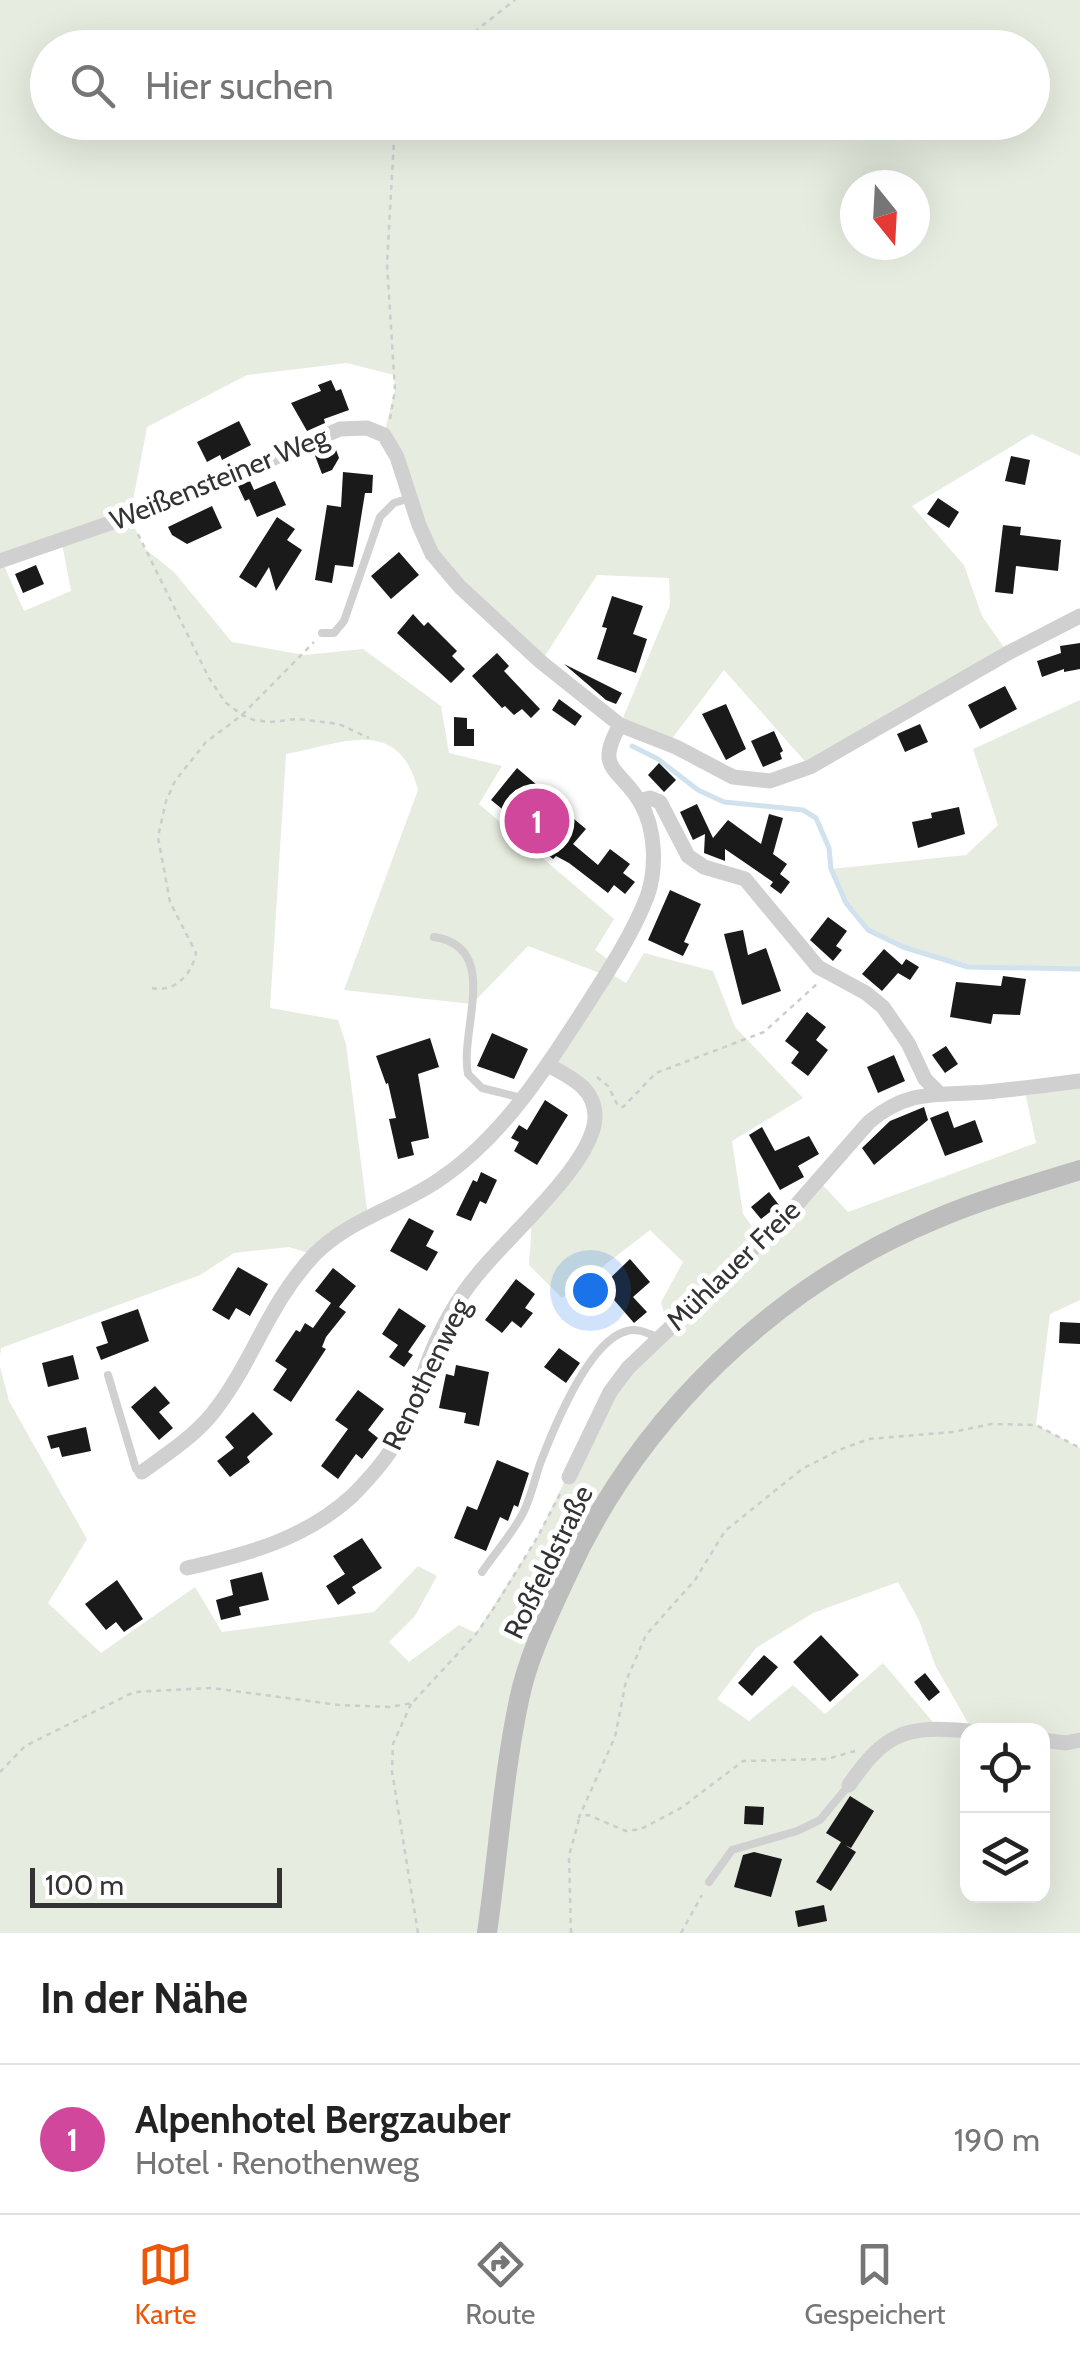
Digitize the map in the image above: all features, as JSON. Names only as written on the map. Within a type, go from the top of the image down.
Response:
[{"type":"main road","name":"Roßfeldstraße","points":[[487,1933],[519,1699],[532,1655],[586,1535],[633,1460],[684,1398],[735,1346],[813,1286],[883,1244],[936,1219],[1080,1170]]},
{"type":"street","name":"Weißensteiner Weg","points":[[0,561],[183,498],[340,429],[367,428],[384,435]]},
{"type":"street","points":[[384,435],[392,446],[425,540],[460,587],[581,697],[620,725],[733,777],[770,782],[810,767],[1080,616]]},
{"type":"street","points":[[142,1472],[198,1430],[212,1414],[236,1379],[273,1306],[315,1254],[348,1228],[445,1176],[522,1098],[548,1065],[613,963],[648,894],[653,848],[647,817],[608,756],[608,745],[620,725]]},
{"type":"street","points":[[640,801],[650,798],[660,802],[682,846],[696,863],[745,879],[754,886],[826,974],[884,1006],[937,1092]]},
{"type":"street","points":[[548,1065],[578,1081]]},
{"type":"street","name":"Renothenweg","points":[[188,1568],[260,1550],[307,1529],[350,1497],[385,1460],[400,1436],[455,1305],[560,1184],[590,1136],[595,1118],[592,1100],[578,1081]]},
{"type":"street","name":"Mühlauer Freie","points":[[569,1478],[610,1392],[657,1337],[774,1230],[869,1122],[901,1102],[937,1092],[948,1095],[1080,1081]]},
{"type":"street","points":[[849,1786],[875,1751],[906,1730],[960,1730]]},
{"type":"street","points":[[1050,1741],[1080,1740]]},
{"type":"lane","points":[[322,633],[334,633],[344,620],[380,517],[394,502],[410,498]]},
{"type":"lane","points":[[434,937],[456,942],[471,968],[468,1074],[482,1088],[522,1098]]},
{"type":"lane","points":[[482,1572],[523,1514],[543,1456],[570,1398],[600,1348],[627,1331],[639,1330],[657,1337]]},
{"type":"lane","points":[[108,1375],[136,1470],[142,1472]]},
{"type":"lane","points":[[709,1882],[732,1850],[820,1820],[849,1786]]},
{"type":"path","points":[[477,30],[515,0]]},
{"type":"path","points":[[384,435],[396,390],[387,264],[395,140]]},
{"type":"path","points":[[130,516],[209,678],[225,702],[242,716],[270,722],[298,719],[339,724],[369,738]]},
{"type":"path","points":[[152,988],[161,990],[178,983],[188,975],[196,953],[170,902],[158,837],[175,781],[206,742],[242,716],[322,633]]},
{"type":"path","points":[[578,1081],[596,1076],[622,1107],[656,1073],[764,1032],[826,974]]},
{"type":"path","points":[[571,1933],[569,1856],[580,1817],[615,1737],[626,1681],[646,1634],[695,1580],[724,1531],[802,1470],[839,1450],[870,1440],[990,1424],[1036,1425],[1080,1448]]},
{"type":"path","points":[[418,1933],[392,1771],[394,1744],[412,1703],[492,1611],[538,1538],[569,1478]]},
{"type":"path","points":[[0,1772],[25,1746],[134,1692],[212,1688],[338,1706],[412,1703]]},
{"type":"path","points":[[580,1817],[588,1815],[626,1832],[641,1829],[680,1808],[742,1761],[827,1759],[868,1746],[875,1751]]},
{"type":"path","points":[[680,1933],[709,1882]]},
{"type":"shaded area","points":[[0,0],[1080,0],[1080,456],[1032,434],[912,506],[964,565],[982,616],[1008,653],[810,767],[724,670],[668,744],[620,725],[670,605],[669,578],[597,575],[541,662],[445,570],[384,435],[395,390],[394,375],[347,363],[247,375],[147,427],[130,517],[144,548],[174,572],[232,642],[304,655],[363,649],[441,706],[449,753],[502,766],[479,804],[614,919],[595,950],[613,963],[608,972],[626,983],[644,953],[713,971],[735,1027],[803,1098],[732,1141],[743,1214],[762,1240],[819,1181],[848,1212],[1036,1143],[1024,1087],[1080,1081],[1080,1300],[1050,1314],[1036,1425],[1080,1448],[1080,1933],[0,1933],[0,1367],[9,1401],[87,1539],[48,1603],[101,1653],[195,1587],[222,1632],[374,1612],[418,1566],[437,1576],[415,1616],[389,1642],[409,1662],[459,1625],[476,1633],[537,1538],[588,1433],[668,1327],[661,1302],[683,1262],[650,1230],[562,1298],[529,1265],[529,1217],[581,1154],[592,1100],[548,1065],[605,975],[528,946],[472,1004],[344,990],[418,790],[409,766],[397,751],[383,743],[348,741],[286,754],[270,1008],[338,1020],[346,1044],[368,1217],[315,1255],[289,1247],[234,1253],[200,1275],[1,1348],[0,1356]],"holes":[[[61,538],[71,591],[24,611],[2,561]]]},
{"type":"shaded area","points":[[1080,700],[1080,969],[968,967],[903,947],[868,930],[846,903],[831,869],[966,855],[998,825],[973,749]]},
{"type":"building","points":[[331,380],[336,391],[341,389],[349,410],[324,419],[325,423],[307,431],[291,403],[321,391],[318,385]]},
{"type":"building","points":[[239,421],[251,445],[222,460],[220,455],[207,462],[197,442]]},
{"type":"building","points":[[334,444],[339,458],[332,470],[322,474],[314,453]]},
{"type":"building","points":[[1011,456],[1030,460],[1025,485],[1005,481]]},
{"type":"building","points":[[343,472],[373,475],[372,493],[365,493],[353,567],[335,565],[332,583],[315,580],[327,505],[341,507]]},
{"type":"building","points":[[250,481],[254,490],[275,481],[286,505],[257,517],[238,486]]},
{"type":"building","points":[[938,498],[959,512],[949,528],[927,514]]},
{"type":"building","points":[[212,506],[222,528],[187,544],[172,535],[168,527]]},
{"type":"building","points":[[277,517],[295,529],[287,540],[302,550],[276,591],[269,567],[256,588],[239,577]]},
{"type":"building","points":[[1003,525],[1021,527],[1020,535],[1061,540],[1058,571],[1016,566],[1013,594],[995,592]]},
{"type":"building","points":[[399,552],[419,575],[391,599],[371,576]]},
{"type":"building","points":[[36,565],[44,584],[23,593],[15,574]]},
{"type":"building","points":[[612,596],[643,606],[633,634],[647,639],[636,673],[597,659]]},
{"type":"building","points":[[413,614],[424,626],[428,622],[457,651],[452,656],[465,669],[451,683],[397,633]]},
{"type":"building","points":[[1080,643],[1080,669],[1064,669],[1042,677],[1037,661],[1061,653],[1060,646]]},
{"type":"building","points":[[497,653],[509,666],[504,671],[540,709],[531,718],[522,709],[514,715],[505,706],[502,708],[472,676]]},
{"type":"building","points":[[564,664],[622,693],[616,704],[606,700]]},
{"type":"building","points":[[1005,686],[1017,709],[980,729],[968,705]]},
{"type":"building","points":[[559,699],[582,716],[575,726],[552,710]]},
{"type":"building","points":[[726,704],[746,749],[726,760],[702,714]]},
{"type":"building","points":[[454,717],[467,718],[467,729],[474,729],[474,746],[454,746]]},
{"type":"building","points":[[920,724],[928,742],[905,752],[897,734]]},
{"type":"building","points":[[774,731],[783,751],[782,759],[763,767],[751,741]]},
{"type":"building","points":[[659,763],[676,780],[664,792],[648,775]]},
{"type":"building","points":[[517,768],[544,791],[528,811],[547,827],[562,809],[586,829],[573,844],[598,865],[610,849],[630,864],[623,873],[635,882],[625,894],[614,885],[608,893],[569,863],[556,856],[553,859],[512,825],[516,820],[491,800]]},
{"type":"building","points":[[697,804],[713,838],[728,820],[761,844],[769,814],[783,818],[773,854],[787,864],[780,874],[790,882],[781,894],[770,886],[773,882],[725,849],[725,861],[704,853],[705,834],[693,840],[680,812]]},
{"type":"building","points":[[959,807],[965,834],[918,848],[912,822]]},
{"type":"building","points":[[670,890],[701,904],[684,942],[689,944],[683,956],[648,940]]},
{"type":"building","points":[[828,917],[847,931],[836,946],[842,950],[833,961],[810,940]]},
{"type":"building","points":[[743,930],[748,955],[766,948],[781,991],[742,1005],[724,934]]},
{"type":"building","points":[[884,949],[902,965],[906,959],[919,967],[910,980],[898,973],[882,991],[862,974]]},
{"type":"building","points":[[1003,976],[1026,979],[1020,1015],[993,1014],[991,1024],[950,1017],[956,982],[1001,986]]},
{"type":"building","points":[[807,1012],[826,1027],[816,1040],[828,1050],[808,1076],[791,1063],[799,1052],[785,1041]]},
{"type":"building","points":[[492,1033],[528,1049],[514,1079],[477,1066]]},
{"type":"building","points":[[430,1038],[439,1067],[418,1074],[429,1138],[411,1142],[414,1155],[398,1159],[389,1119],[396,1118],[388,1083],[376,1056]]},
{"type":"building","points":[[946,1046],[958,1064],[945,1073],[932,1055]]},
{"type":"building","points":[[894,1055],[905,1081],[878,1093],[867,1067]]},
{"type":"building","points":[[545,1100],[568,1115],[537,1165],[514,1151],[519,1142],[511,1138],[519,1125],[527,1130]]},
{"type":"building","points":[[924,1107],[928,1120],[874,1165],[862,1148],[890,1121]]},
{"type":"building","points":[[948,1111],[954,1128],[975,1120],[983,1142],[945,1156],[930,1118]]},
{"type":"building","points":[[762,1127],[775,1151],[809,1136],[819,1154],[798,1166],[804,1177],[780,1190],[749,1135]]},
{"type":"building","points":[[481,1172],[497,1180],[486,1204],[480,1201],[471,1221],[456,1215]]},
{"type":"building","points":[[769,1192],[779,1205],[761,1219],[751,1207]]},
{"type":"building","points":[[409,1218],[434,1231],[426,1246],[438,1252],[427,1271],[390,1251]]},
{"type":"building","points":[[630,1259],[650,1282],[633,1297],[647,1312],[634,1323],[602,1286]]},
{"type":"building","points":[[238,1267],[268,1284],[250,1316],[236,1308],[229,1320],[212,1310]]},
{"type":"building","points":[[333,1268],[356,1286],[339,1307],[346,1312],[326,1337],[322,1347],[326,1349],[291,1402],[273,1390],[287,1369],[275,1361],[296,1330],[300,1332],[305,1323],[313,1328],[331,1303],[315,1291]]},
{"type":"building","points":[[516,1279],[535,1294],[525,1308],[533,1313],[521,1328],[512,1321],[502,1333],[485,1320]]},
{"type":"building","points":[[399,1308],[426,1326],[408,1352],[413,1355],[404,1367],[389,1357],[398,1345],[382,1334]]},
{"type":"building","points":[[138,1309],[149,1341],[101,1360],[96,1347],[108,1343],[101,1322]]},
{"type":"building","points":[[1060,1322],[1080,1323],[1080,1344],[1059,1343]]},
{"type":"building","points":[[559,1348],[580,1363],[566,1383],[544,1367]]},
{"type":"building","points":[[73,1355],[79,1379],[48,1387],[42,1363]]},
{"type":"building","points":[[456,1365],[489,1372],[479,1426],[464,1423],[466,1413],[439,1408],[446,1374],[454,1376]]},
{"type":"building","points":[[155,1386],[170,1403],[159,1412],[173,1428],[159,1440],[131,1407]]},
{"type":"building","points":[[358,1390],[384,1409],[368,1430],[378,1438],[362,1459],[356,1454],[338,1479],[321,1466],[348,1429],[335,1420]]},
{"type":"building","points":[[253,1412],[273,1434],[247,1457],[250,1462],[230,1477],[217,1461],[234,1448],[225,1437]]},
{"type":"building","points":[[86,1427],[91,1451],[62,1457],[59,1447],[51,1449],[47,1436]]},
{"type":"building","points":[[497,1460],[529,1473],[518,1507],[514,1505],[508,1521],[500,1517],[486,1551],[454,1538],[467,1506],[477,1510]]},
{"type":"building","points":[[362,1538],[382,1568],[352,1587],[356,1593],[338,1605],[326,1586],[345,1574],[333,1556]]},
{"type":"building","points":[[262,1572],[269,1600],[239,1607],[241,1615],[221,1620],[216,1600],[233,1595],[230,1580]]},
{"type":"building","points":[[117,1580],[143,1619],[124,1632],[116,1622],[106,1630],[85,1604]]},
{"type":"building","points":[[821,1635],[859,1675],[830,1702],[793,1662]]},
{"type":"building","points":[[764,1655],[778,1667],[752,1696],[738,1683]]},
{"type":"building","points":[[925,1673],[940,1692],[929,1701],[914,1682]]},
{"type":"building","points":[[850,1796],[874,1811],[851,1848],[845,1845],[856,1852],[831,1891],[816,1882],[841,1842],[826,1833]]},
{"type":"building","points":[[745,1806],[764,1807],[763,1825],[744,1824]]},
{"type":"building","points":[[754,1852],[782,1859],[771,1897],[734,1887],[743,1855]]},
{"type":"building","points":[[824,1905],[827,1921],[798,1927],[795,1911]]},
{"type":"waterway","points":[[632,746],[658,759],[698,790],[724,802],[803,810],[816,818],[846,903],[868,930],[903,947],[968,967],[1080,969]]},
{"type":"place","name":"Alpenhotel Bergzauber","points":[[537,821]]}]
